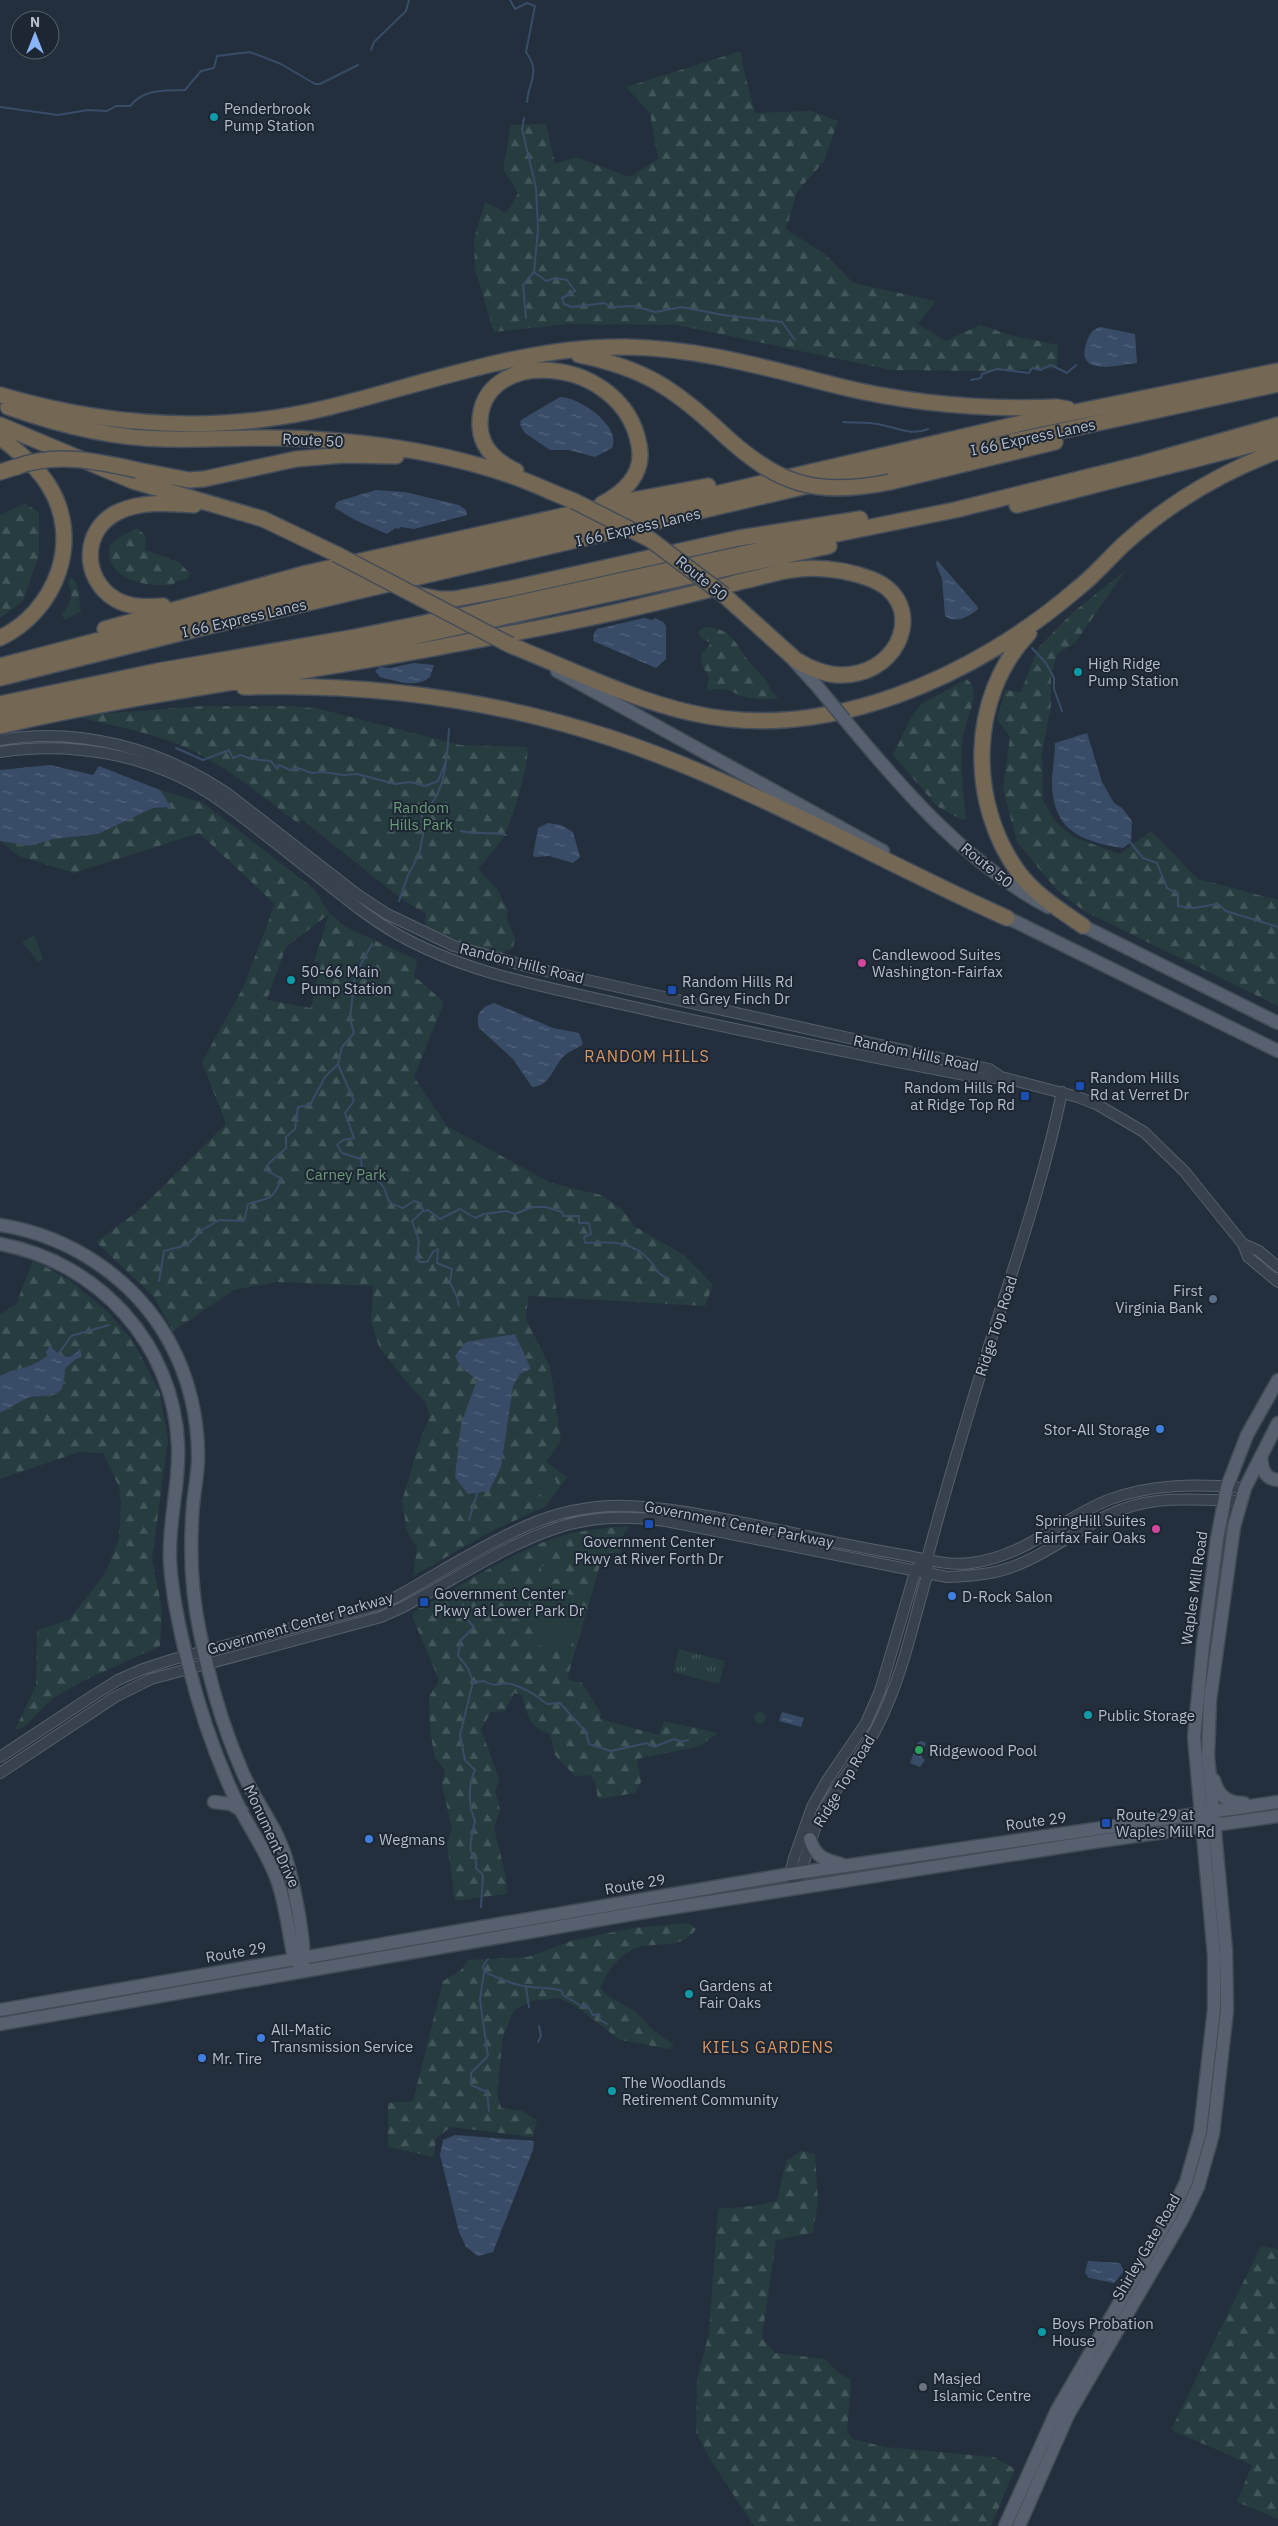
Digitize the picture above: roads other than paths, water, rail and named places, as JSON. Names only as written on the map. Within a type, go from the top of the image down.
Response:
[{"type":"highway","points":[[0,395],[78,413],[132,422],[177,425],[230,423],[324,408],[478,369],[562,351],[623,346],[672,348],[767,366],[836,386],[923,403],[996,408],[1057,407],[1082,412]]},
{"type":"highway","points":[[562,351],[623,365],[655,380],[678,394],[761,467],[781,478],[827,489],[868,486],[890,482],[1205,407],[1247,390]]},
{"type":"highway","points":[[0,658],[307,573],[578,504],[615,497],[635,476],[640,463],[640,450],[634,425],[629,414],[621,404],[597,384],[572,373],[538,370],[522,373],[504,380],[487,398],[481,413],[480,429],[489,452],[504,465],[578,504],[638,499],[734,482],[778,480]]},
{"type":"highway","points":[[0,666],[226,607],[778,480],[1082,412],[1278,371]]},
{"type":"highway","name":"I 66 Express Lanes","points":[[0,678],[205,627],[815,484],[1278,384]]},
{"type":"highway","name":"Route 50","points":[[0,404],[84,429],[122,436],[166,439],[232,438],[381,445],[425,454],[518,478],[598,512],[651,540],[724,595],[784,650]]},
{"type":"highway","name":"Route 50","points":[[0,425],[133,481],[243,512],[282,527],[510,645]]},
{"type":"highway","points":[[0,704],[158,671],[442,620],[956,510],[1144,463],[1278,425]]},
{"type":"highway","points":[[0,437],[28,460],[50,486],[60,509],[64,547],[58,575],[41,607],[29,620],[0,638]]},
{"type":"highway","points":[[0,715],[150,685],[371,646],[528,613],[1044,499],[1278,438]]},
{"type":"highway","points":[[1083,926],[1040,895],[1007,854],[991,821],[986,799],[982,757],[992,697],[1018,645],[1038,624],[1126,543],[1184,498],[1224,475],[1278,451]]},
{"type":"highway","points":[[0,472],[33,461],[77,459],[97,460],[189,480],[204,479],[296,459],[361,455],[407,457],[494,471]]},
{"type":"highway","points":[[231,593],[203,596],[164,606],[140,607],[128,604],[114,598],[101,586],[91,569],[89,550],[98,528],[107,518],[132,507],[186,504],[243,512]]},
{"type":"highway","points":[[408,592],[430,598],[454,599],[740,538],[919,510],[956,510]]},
{"type":"highway","points":[[0,726],[172,693],[451,645],[638,607],[790,570],[822,569],[870,579],[888,590],[901,611],[904,622],[898,645],[881,663],[862,672],[843,675],[818,671],[808,667],[784,650]]},
{"type":"highway","points":[[510,645],[630,693],[690,713],[748,720],[804,718],[882,701],[935,679],[1010,639],[1078,589]]},
{"type":"highway","points":[[172,693],[245,687],[361,688],[426,694],[542,718],[618,741],[730,785],[1007,918]]},
{"type":"main road","name":"Route 50","points":[[510,645],[1007,918],[1278,1051]]},
{"type":"main road","name":"Route 50","points":[[784,650],[914,800],[980,862],[1022,893],[1083,926],[1278,1023]]},
{"type":"main road","name":"Monument Drive","points":[[0,1225],[46,1236],[92,1259],[140,1301],[159,1326],[176,1356],[188,1387],[197,1429],[198,1461],[192,1520],[191,1568],[192,1592],[204,1651],[226,1729],[251,1792],[277,1836],[286,1857],[299,1957]]},
{"type":"main road","name":"Monument Drive","points":[[0,1244],[30,1251],[55,1261],[80,1274],[106,1294],[142,1336],[164,1376],[173,1409],[178,1446],[171,1521],[171,1576],[188,1662],[210,1732],[228,1779],[242,1811],[276,1876],[303,1970]]},
{"type":"main road","name":"Waples Mill Road","points":[[1207,1819],[1194,1737],[1196,1699],[1217,1539],[1227,1487],[1247,1435],[1278,1380]]},
{"type":"main road","name":"Waples Mill Road","points":[[1207,1819],[1210,1700],[1231,1541],[1245,1488],[1278,1423]]},
{"type":"main road","points":[[1261,1456],[1264,1472],[1269,1478],[1278,1480]]},
{"type":"main road","points":[[210,1732],[239,1786],[251,1792]]},
{"type":"main road","points":[[1208,1746],[1215,1783],[1223,1797],[1234,1802],[1276,1802]]},
{"type":"main road","points":[[228,1779],[224,1792],[214,1802],[231,1804],[242,1811]]},
{"type":"main road","name":"Route 29","points":[[0,2024],[303,1970],[1207,1819],[1276,1802]]},
{"type":"main road","name":"Route 29","points":[[0,2010],[299,1957],[796,1874],[1207,1819],[1278,1816]]},
{"type":"main road","name":"Shirley Gate Road","points":[[1005,2526],[1057,2410],[1171,2214],[1193,2164],[1203,2115],[1215,1993],[1207,1819]]},
{"type":"main road","name":"Shirley Gate Road","points":[[1019,2526],[1068,2416],[1182,2220],[1205,2168],[1216,2117],[1227,1993],[1226,1950],[1207,1819]]},
{"type":"main road","points":[[810,1839],[818,1856],[849,1866]]},
{"type":"street","name":"Random Hills Road","points":[[0,740],[46,736],[84,738],[136,749],[168,760],[207,780],[228,794],[358,895],[387,914],[422,932],[471,952],[532,968],[989,1069],[1001,1077],[1062,1092],[1098,1105],[1144,1132],[1173,1158],[1243,1244],[1248,1257],[1278,1282]]},
{"type":"street","name":"Random Hills Road","points":[[0,752],[28,748],[64,748],[97,752],[134,760],[178,777],[216,798],[356,907],[396,934],[463,965],[549,987],[855,1054],[986,1079],[1001,1077]]},
{"type":"street","name":"Ridge Top Road","points":[[796,1874],[822,1813],[860,1756],[883,1716],[894,1687],[928,1572],[927,1559],[959,1443],[1053,1135],[1062,1092]]},
{"type":"street","name":"Random Hills Road","points":[[1243,1244],[1259,1251],[1278,1266]]},
{"type":"street","name":"Government Center Parkway","points":[[0,1773],[129,1689],[188,1662],[204,1651],[387,1601],[527,1526],[562,1514],[620,1505],[661,1507],[927,1559],[968,1564],[1014,1553],[1108,1500],[1136,1492],[1167,1486],[1245,1488]]},
{"type":"street","name":"Government Center Parkway","points":[[0,1757],[118,1680],[157,1664],[188,1662],[208,1664],[391,1613],[522,1542],[578,1522],[620,1517],[666,1521],[947,1576],[992,1573],[1021,1564],[1098,1519],[1125,1508],[1160,1501],[1241,1501]]},
{"type":"street","points":[[916,1569],[927,1559]]},
{"type":"street","name":"Ridge Top Road","points":[[796,1874],[812,1807],[828,1778],[866,1723],[880,1691],[916,1569]]},
{"type":"street","points":[[387,1601],[391,1613]]},
{"type":"street","points":[[794,1887],[796,1874]]},
{"type":"water","points":[[1100,327],[1135,334],[1137,363],[1100,367],[1092,365],[1087,361],[1084,354],[1089,335]]},
{"type":"water","points":[[560,397],[578,402],[597,414],[611,431],[613,439],[612,448],[595,457],[569,450],[550,450],[525,433],[520,425],[521,420]]},
{"type":"water","points":[[376,490],[405,492],[459,505],[466,510],[467,515],[414,529],[395,528],[387,534],[355,520],[335,508],[336,503],[339,501]]},
{"type":"water","points":[[937,560],[977,606],[978,609],[970,615],[962,619],[953,619],[945,616],[942,579],[936,564]]},
{"type":"water","points":[[644,618],[652,620],[655,618],[666,626],[666,659],[656,668],[593,641],[594,633],[597,629]]},
{"type":"water","points":[[414,663],[434,665],[430,677],[419,683],[406,683],[380,677],[375,671],[380,667],[390,668]]},
{"type":"water","points":[[1087,733],[1102,782],[1114,803],[1122,808],[1132,821],[1131,842],[1123,848],[1080,836],[1062,821],[1056,809],[1052,778],[1055,743]]},
{"type":"water","points":[[50,765],[93,775],[99,766],[160,790],[171,807],[153,808],[98,834],[53,839],[30,846],[0,841],[0,770]]},
{"type":"water","points":[[548,823],[561,825],[573,832],[580,857],[573,863],[549,856],[535,857],[533,855],[538,828]]},
{"type":"water","points":[[494,1003],[553,1028],[579,1033],[583,1044],[559,1061],[543,1084],[532,1087],[513,1059],[479,1028],[478,1019],[480,1012]]},
{"type":"water","points":[[515,1334],[531,1369],[520,1374],[513,1386],[501,1467],[489,1491],[468,1494],[455,1477],[461,1424],[477,1380],[460,1366],[455,1356],[466,1342]]},
{"type":"water","points":[[50,1345],[65,1357],[69,1357],[80,1348],[82,1357],[76,1359],[65,1369],[61,1390],[54,1395],[29,1397],[0,1413],[0,1376],[40,1361],[47,1356],[46,1352]]},
{"type":"water","points":[[782,1712],[804,1718],[801,1727],[779,1721]]},
{"type":"water","name":"Ridgewood Pool","points":[[918,1742],[926,1743],[921,1756],[925,1760],[920,1767],[910,1763]]},
{"type":"water","points":[[455,2135],[534,2141],[533,2150],[493,2252],[478,2256],[466,2247],[459,2232],[440,2155],[443,2140]]},
{"type":"water","points":[[1088,2261],[1120,2263],[1124,2271],[1114,2283],[1089,2278],[1085,2273]]},
{"type":"waterway","points":[[371,50],[374,42],[406,11],[409,0]]},
{"type":"waterway","points":[[510,0],[515,9],[527,3],[535,6],[526,52],[533,66],[533,77],[527,102]]},
{"type":"waterway","points":[[0,107],[58,115],[88,110],[107,111],[116,106],[130,106],[136,100],[149,93],[185,90],[201,71],[214,68],[217,56],[250,52],[281,64],[315,84],[320,84],[358,65]]},
{"type":"waterway","points":[[524,118],[522,129],[536,188],[538,229],[534,272],[523,285],[526,318]]},
{"type":"waterway","points":[[534,272],[546,281],[555,278],[567,280],[575,291],[562,298],[564,304],[572,307],[604,303],[611,307],[634,306],[655,312],[682,307],[723,315],[782,322],[795,340]]},
{"type":"waterway","points":[[971,380],[981,378],[982,374],[997,369],[1029,373],[1032,368],[1040,370],[1051,365],[1067,373],[1076,365]]},
{"type":"waterway","points":[[843,422],[877,424],[911,432],[928,429]]},
{"type":"waterway","points":[[1032,648],[1046,663],[1054,678],[1054,689],[1062,711]]},
{"type":"waterway","points":[[399,901],[408,875],[419,855],[423,835],[422,813],[430,806],[441,786],[446,763],[449,729]]},
{"type":"waterway","points":[[176,748],[203,760],[229,750],[233,758],[241,755],[251,759],[271,761],[277,769],[279,765],[290,770],[298,768],[312,773],[357,774],[395,784],[410,782],[425,786],[438,781],[446,761]]},
{"type":"waterway","points":[[421,822],[443,824],[454,829]]},
{"type":"waterway","points":[[461,831],[506,835]]},
{"type":"waterway","points":[[1129,841],[1143,858],[1157,863],[1167,888],[1178,894],[1178,906],[1193,908],[1218,904],[1226,911],[1278,927]]},
{"type":"waterway","points":[[159,1281],[164,1251],[187,1245],[202,1230],[219,1220],[244,1221],[248,1204],[269,1197],[275,1192],[282,1179],[266,1170],[268,1164],[286,1148],[286,1137],[295,1129],[298,1107],[310,1105],[325,1077],[338,1064],[342,1047],[354,1033],[350,1019],[355,975],[372,944]]},
{"type":"waterway","points":[[338,1064],[354,1101],[345,1113],[354,1138],[343,1140],[337,1145],[342,1153],[361,1159],[362,1170],[380,1183],[391,1203],[403,1208],[414,1201],[421,1203],[423,1211],[412,1221],[419,1241],[417,1259],[420,1262],[427,1262],[433,1252],[438,1249],[437,1263],[452,1269],[450,1283],[459,1306]]},
{"type":"waterway","points":[[424,1211],[428,1210],[440,1219],[460,1209],[475,1218],[484,1214],[506,1211],[515,1214],[532,1207],[546,1207],[562,1212],[563,1216],[579,1216],[579,1223],[589,1223],[591,1234],[584,1237],[585,1243],[612,1243],[636,1249],[643,1254],[659,1273],[669,1279]]},
{"type":"waterway","points":[[57,1356],[71,1336],[109,1325]]},
{"type":"waterway","points":[[469,1520],[478,1491]]},
{"type":"waterway","points":[[463,1604],[465,1617],[474,1627],[460,1641],[458,1656],[468,1668],[473,1682],[460,1735],[465,1760],[475,1770],[470,1789],[470,1803],[475,1821],[471,1852],[476,1860],[476,1868],[483,1875],[481,1907]]},
{"type":"waterway","points":[[473,1682],[484,1681],[495,1685],[511,1684],[521,1687],[547,1704],[560,1703],[586,1732],[589,1744],[611,1751],[647,1743],[654,1747],[674,1739],[681,1742],[688,1740]]},
{"type":"waterway","points":[[488,1959],[483,1966],[484,1971],[487,1973],[520,1985],[562,1991],[563,1995],[583,2007],[587,2005],[593,2015],[599,2014],[600,2020],[607,2024]]},
{"type":"waterway","points":[[484,1972],[480,2000],[488,2056],[471,2073],[471,2085],[487,2092],[489,2111]]},
{"type":"waterway","points":[[526,1987],[529,2007]]},
{"type":"waterway","points":[[538,2042],[541,2036],[539,2026]]},
{"type":"place","name":"Penderbrook Pump Station","points":[[214,117]]},
{"type":"place","name":"High Ridge Pump Station","points":[[1078,672]]},
{"type":"place","name":"Candlewood Suites Washington-Fairfax","points":[[862,963]]},
{"type":"place","name":"50-66 Main Pump Station","points":[[291,980]]},
{"type":"place","name":"Random Hills Rd at Grey Finch Dr","points":[[672,990]]},
{"type":"place","name":"Random Hills Rd at Verret Dr","points":[[1080,1086]]},
{"type":"place","name":"Random Hills Rd at Ridge Top Rd","points":[[1025,1096]]},
{"type":"place","name":"First Virginia Bank","points":[[1213,1299]]},
{"type":"place","name":"Stor-All Storage","points":[[1160,1429]]},
{"type":"place","name":"Government Center Pkwy at River Forth Dr","points":[[649,1524]]},
{"type":"place","name":"SpringHill Suites Fairfax Fair Oaks","points":[[1156,1529]]},
{"type":"place","name":"D-Rock Salon","points":[[952,1596]]},
{"type":"place","name":"Government Center Pkwy at Lower Park Dr","points":[[424,1602]]},
{"type":"place","name":"Public Storage","points":[[1088,1715]]},
{"type":"place","name":"Ridgewood Pool","points":[[919,1750]]},
{"type":"place","name":"Route 29 at Waples Mill Rd","points":[[1106,1823]]},
{"type":"place","name":"Wegmans","points":[[369,1839]]},
{"type":"place","name":"Gardens at Fair Oaks","points":[[689,1994]]},
{"type":"place","name":"All-Matic Transmission Service","points":[[261,2038]]},
{"type":"place","name":"Mr. Tire","points":[[202,2058]]},
{"type":"place","name":"The Woodlands Retirement Community","points":[[612,2091]]},
{"type":"place","name":"Boys Probation House","points":[[1042,2332]]},
{"type":"place","name":"Masjed Islamic Centre","points":[[923,2387]]},
{"type":"district","name":"RANDOM HILLS","points":[[647,1056]]},
{"type":"district","name":"KIELS GARDENS","points":[[768,2047]]},
{"type":"park label","name":"Random Hills Park","points":[[421,816]]},
{"type":"park label","name":"Carney Park","points":[[346,1174]]}]
